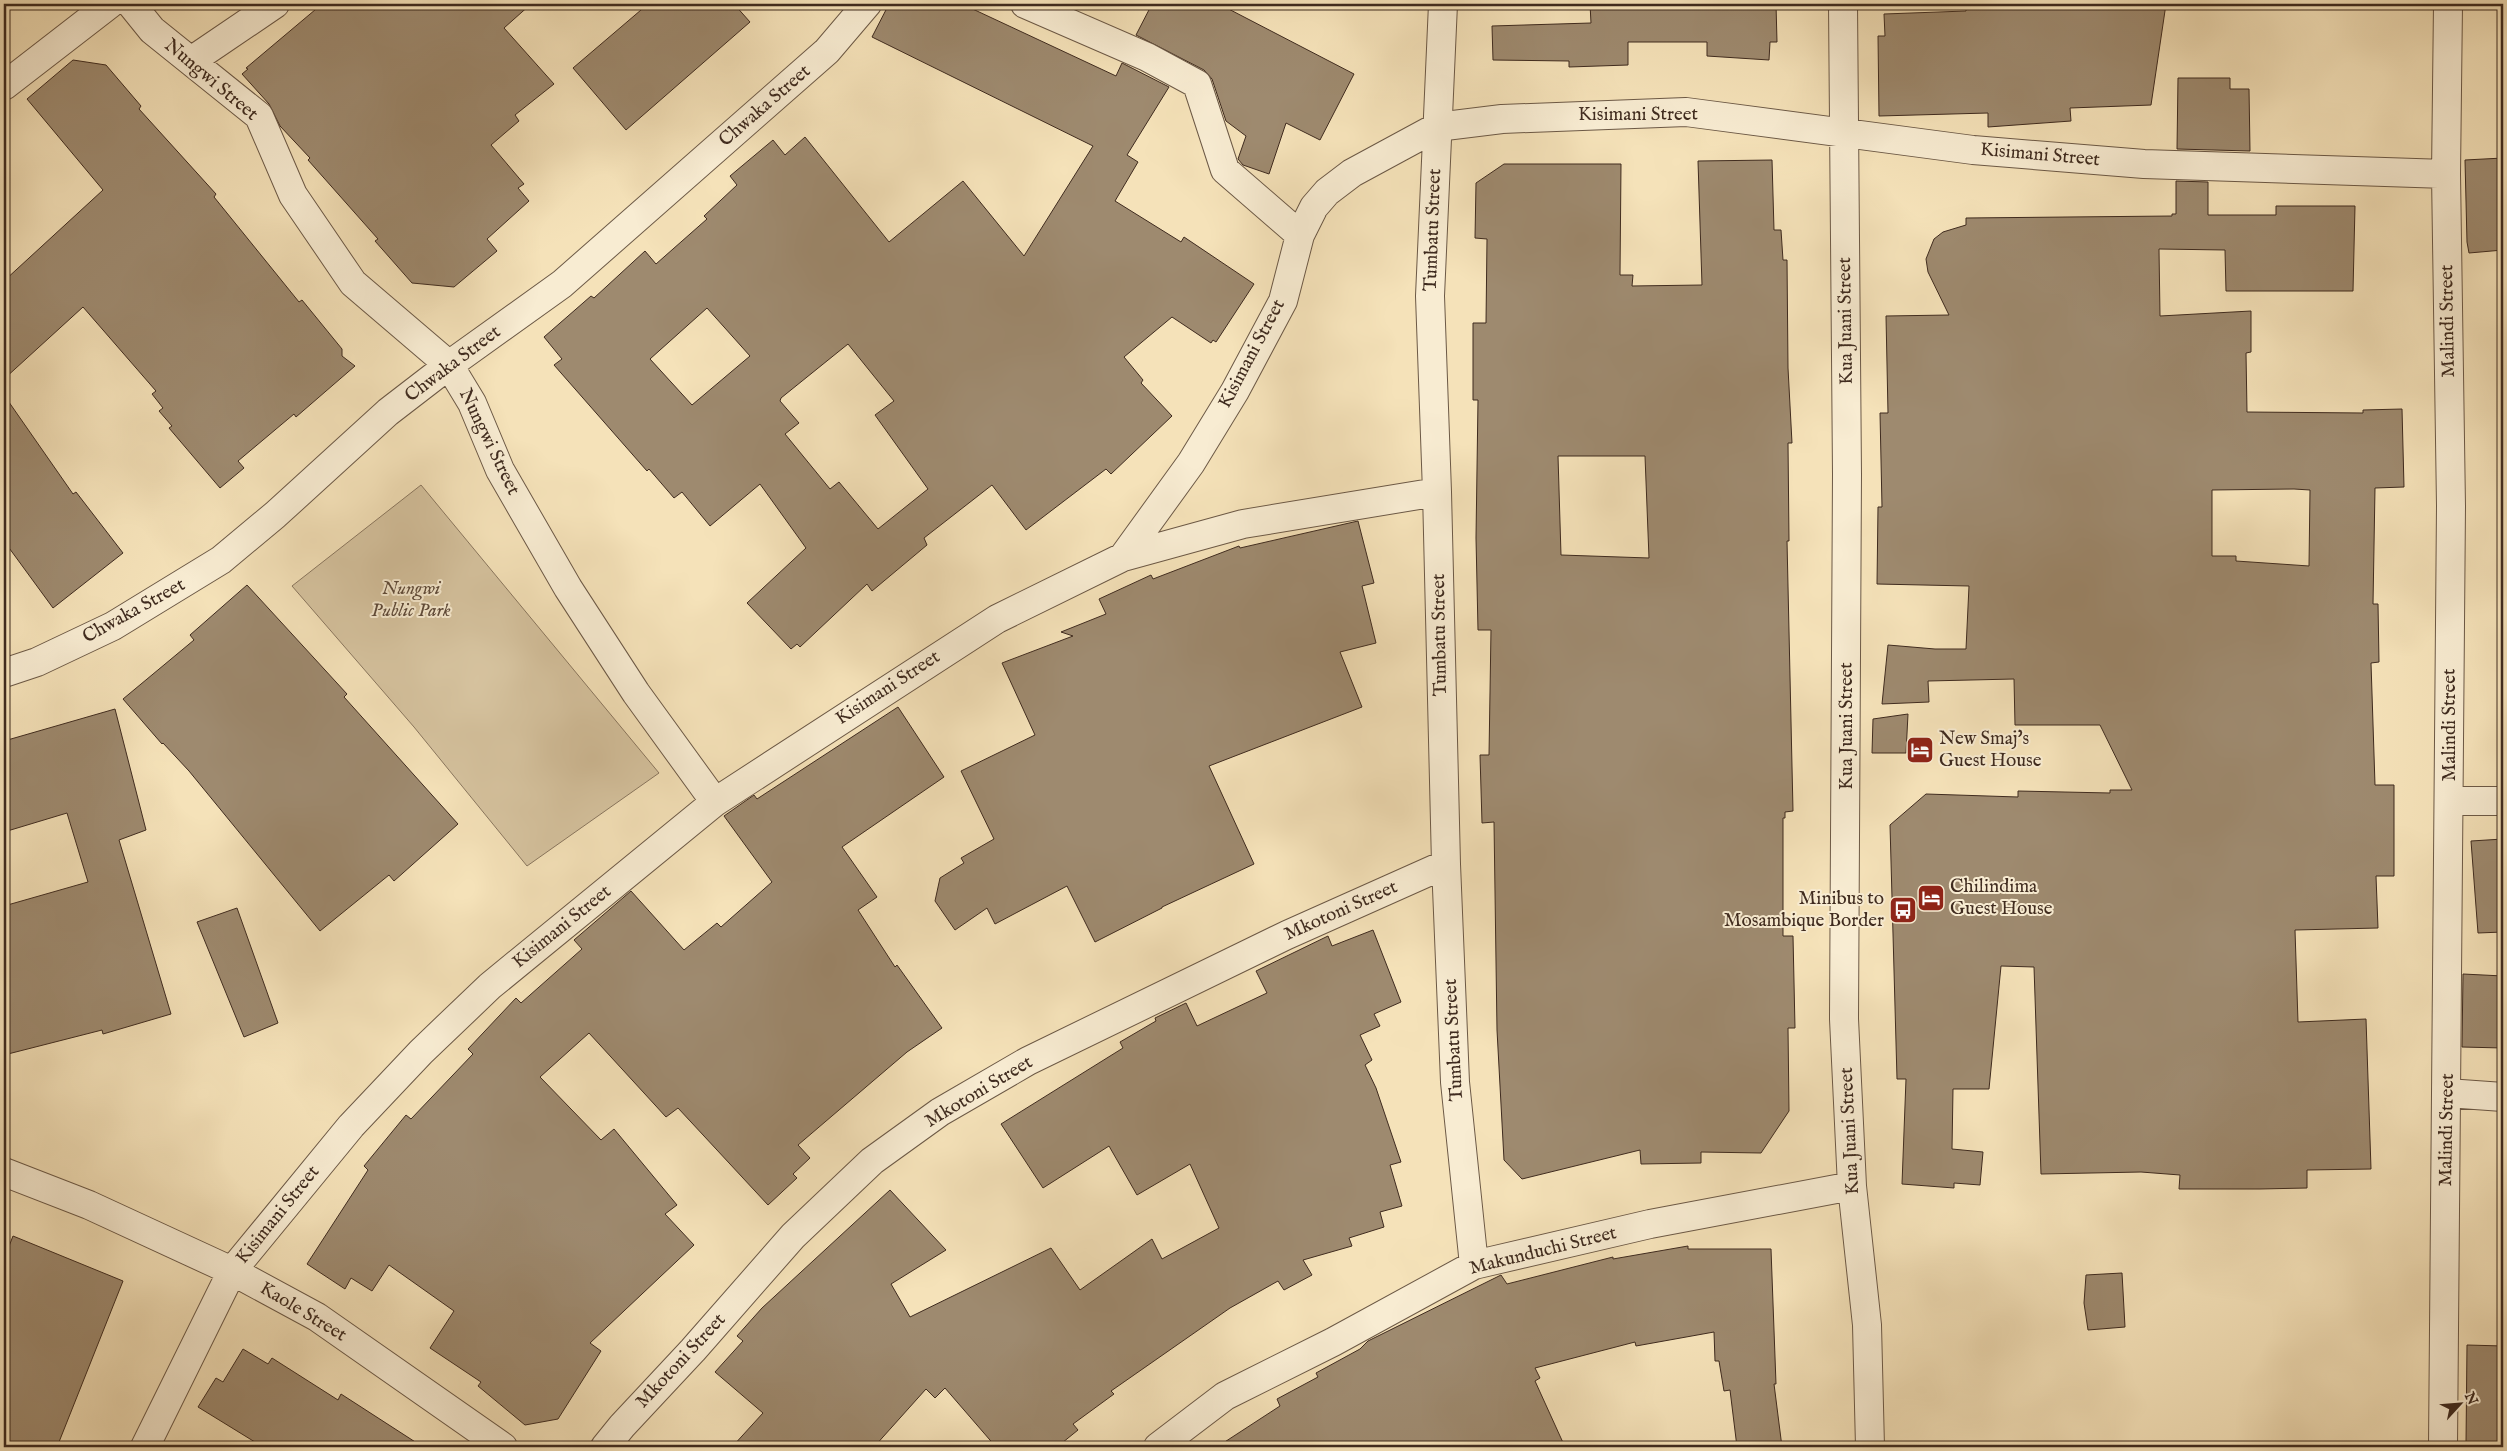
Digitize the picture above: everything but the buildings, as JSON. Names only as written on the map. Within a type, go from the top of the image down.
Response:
[{"type":"street","points":[[4,86],[110,4]]},
{"type":"street","name":"Nungwi Street","points":[[131,4],[152,30],[259,116],[293,195],[353,283],[449,365],[472,403],[500,470],[568,588],[636,693],[715,802]]},
{"type":"street","points":[[191,61],[275,4]]},
{"type":"street","name":"Chwaka Street","points":[[4,673],[37,662],[114,626],[221,560],[275,515],[388,412],[449,365],[562,284],[827,51],[867,4]]},
{"type":"street","points":[[1025,4],[1147,57],[1197,84],[1225,170],[1300,235]]},
{"type":"street","name":"Tumbatu Street","points":[[1443,4],[1430,296],[1446,864],[1456,1082],[1474,1265]]},
{"type":"street","name":"Kua Juani Street","points":[[1843,4],[1847,474],[1844,1019],[1852,1186],[1868,1325],[1870,1447]]},
{"type":"street","name":"Malindi Street","points":[[2443,1447],[2451,506],[2446,174],[2448,4]]},
{"type":"street","name":"Kisimani Street","points":[[1123,558],[1192,463],[1235,391],[1283,302],[1300,235],[1314,207],[1327,192],[1374,159],[1437,127],[1502,119],[1686,112],[1973,150],[2144,164],[2446,174]]},
{"type":"street","name":"Kisimani Street","points":[[145,1447],[232,1271],[351,1126],[420,1052],[490,986],[715,802],[997,619],[1123,558],[1243,524],[1437,492]]},
{"type":"street","points":[[2449,801],[2503,801]]},
{"type":"street","name":"Mkotoni Street","points":[[605,1447],[793,1236],[872,1161],[940,1112],[1028,1061],[1287,935],[1446,864]]},
{"type":"street","points":[[2447,1093],[2503,1097]]},
{"type":"street","name":"Kaole Street","points":[[4,1172],[89,1205],[232,1271],[316,1317],[503,1447]]},
{"type":"street","name":"Makunduchi Street","points":[[1158,1447],[1225,1396],[1333,1342],[1474,1265],[1650,1224],[1852,1186]]},
{"type":"green space","name":"Nungwi Public Park","points":[[421,485],[659,773],[527,866],[414,727],[292,586]]},
{"type":"place","name":"New Smaj's Guest House","points":[[1920,750]]},
{"type":"place","name":"Chilindima Guest House","points":[[1931,898]]},
{"type":"place","name":"Minibus to Mosambique Border","points":[[1903,910]]}]
